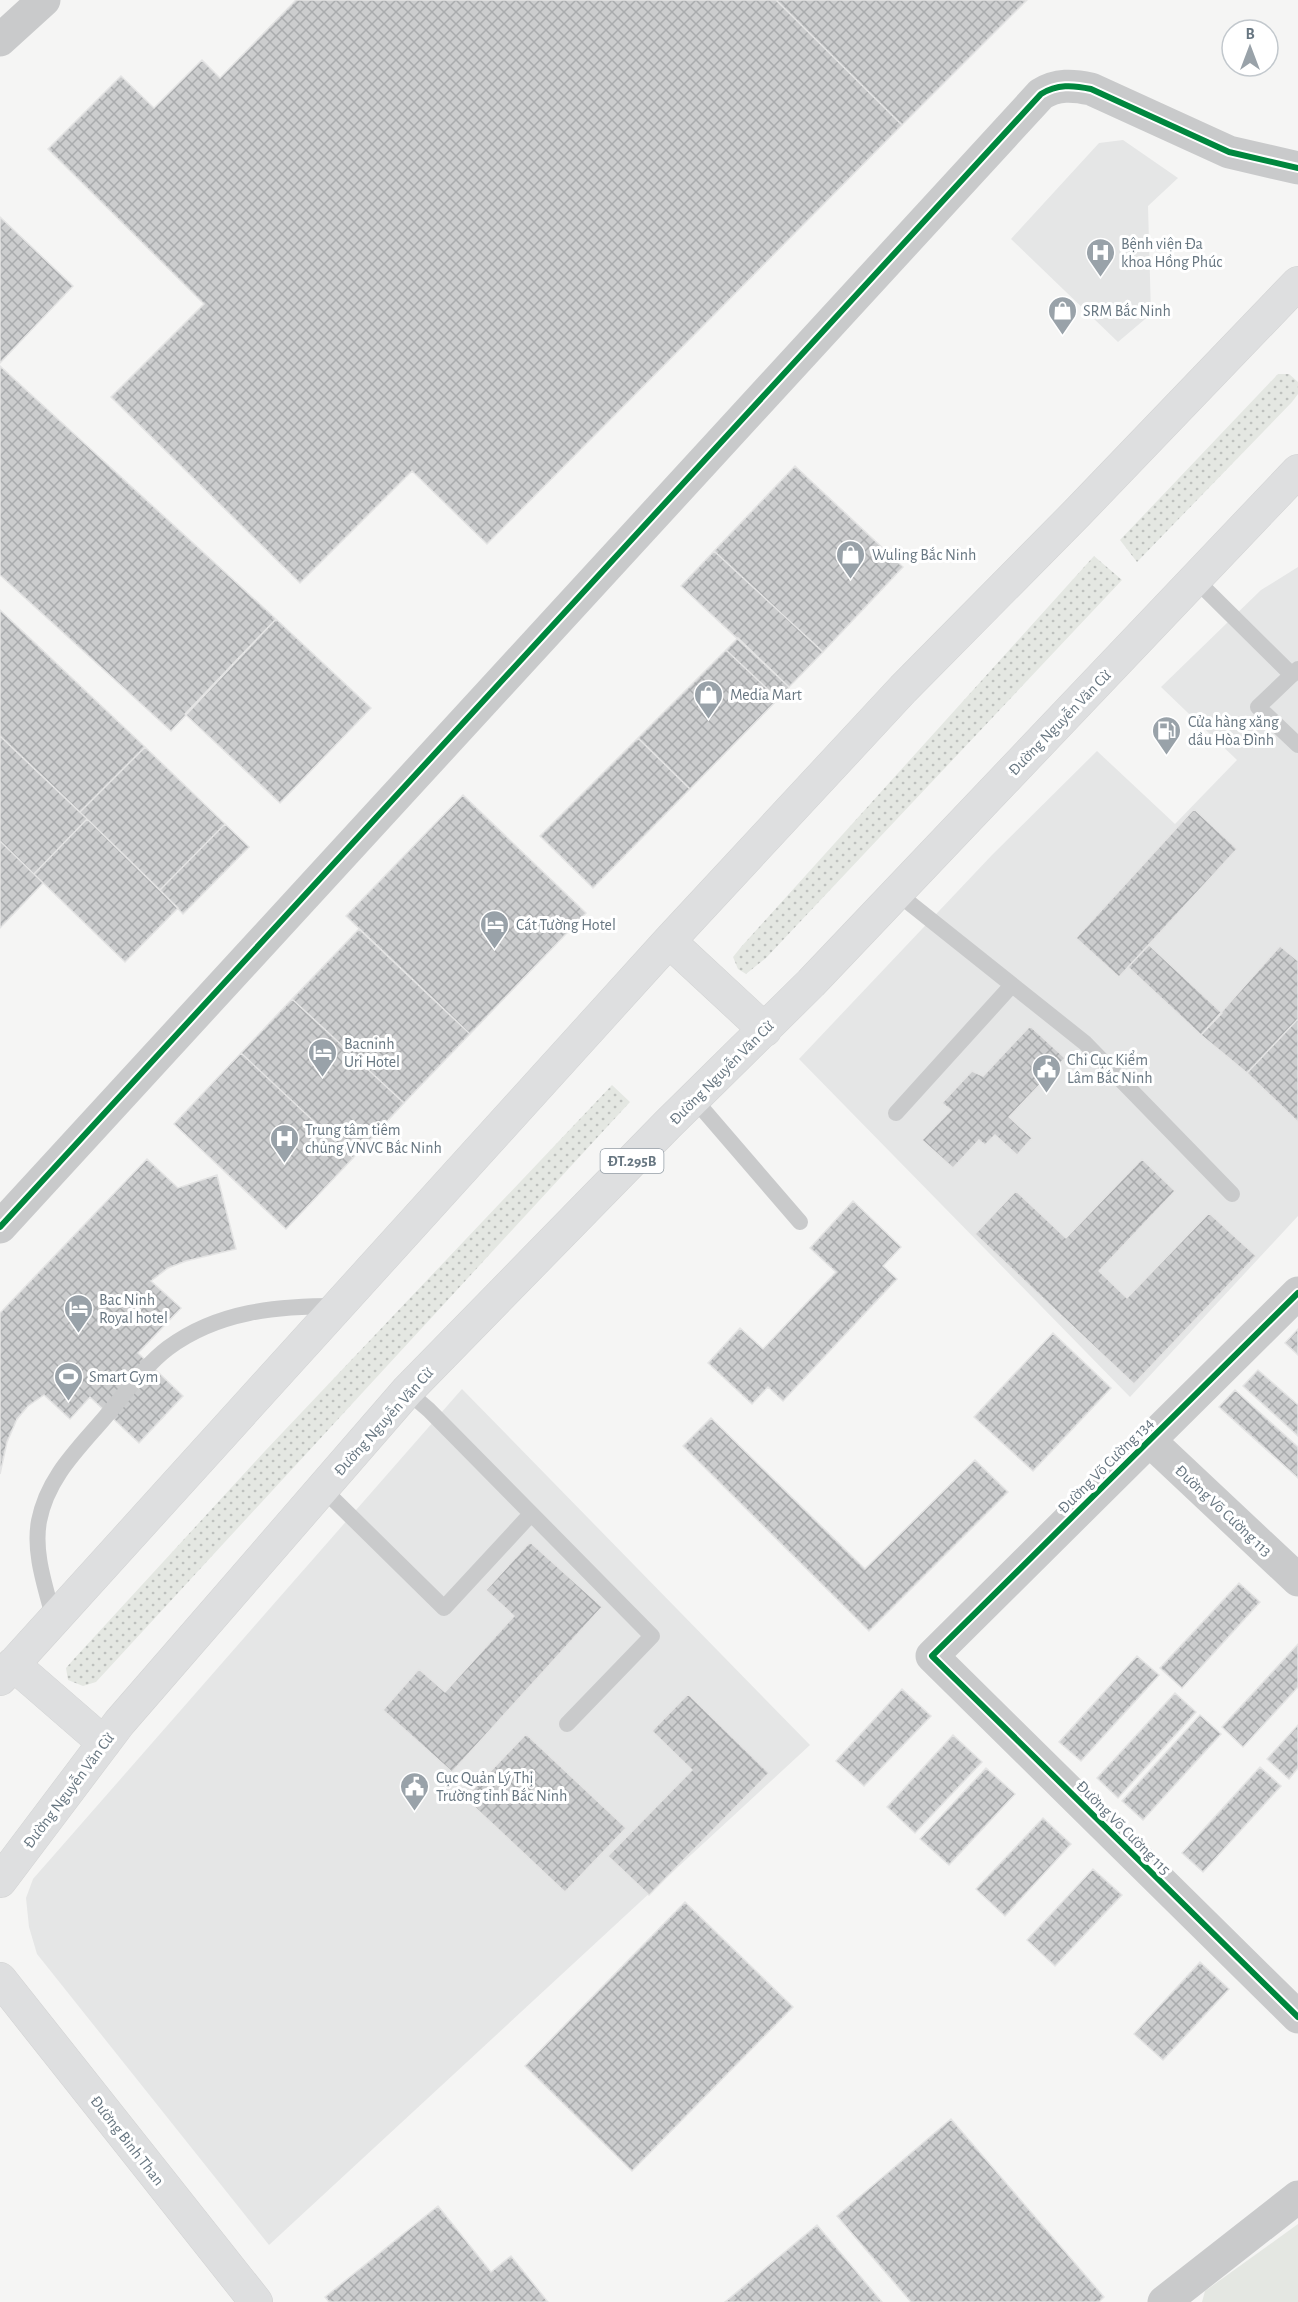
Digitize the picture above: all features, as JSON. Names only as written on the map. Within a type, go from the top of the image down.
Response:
[{"type":"main road","points":[[104,1743],[4,1664],[54,1620],[669,941],[903,689],[1077,513],[1298,283]]},
{"type":"main road","name":"Đường Nguyễn Văn Cừ","points":[[0,1881],[104,1743],[407,1391],[694,1099],[765,1030],[1298,471]]},
{"type":"main road","points":[[669,941],[765,1030]]},
{"type":"main road","name":"Đường Bình Than","points":[[0,1979],[256,2302]]},
{"type":"street","points":[[0,40],[44,0]]},
{"type":"street","points":[[0,1227],[1041,94],[1052,87],[1075,85],[1091,89],[1229,152],[1298,168]]},
{"type":"street","name":"Đường Võ Cường 134","points":[[932,1656],[1298,1293]]},
{"type":"street","name":"Đường Võ Cường 113","points":[[1149,1440],[1298,1580]]},
{"type":"street","name":"Đường Võ Cường 115","points":[[932,1656],[1298,2017]]},
{"type":"street","points":[[1164,2302],[1298,2197]]},
{"type":"lane","points":[[1195,579],[1295,672],[1258,707],[1298,745]]},
{"type":"lane","points":[[897,892],[1086,1043],[1232,1194]]},
{"type":"lane","points":[[896,1113],[1012,986]]},
{"type":"lane","points":[[694,1099],[800,1222]]},
{"type":"lane","points":[[54,1620],[37,1548],[39,1522],[47,1495],[63,1465],[129,1390],[166,1349],[197,1330],[224,1318],[246,1312],[294,1306],[337,1306]]},
{"type":"lane","points":[[407,1391],[429,1410],[652,1636],[567,1724]]},
{"type":"lane","points":[[322,1488],[444,1608],[531,1514]]},
{"type":"shaded area","name":"Bệnh viện Đa khoa Hồng Phúc","points":[[1123,140],[1178,178],[1148,206],[1151,314],[1118,342],[1011,239],[1099,143]]},
{"type":"shaded area","points":[[1278,374],[1289,374],[1298,382],[1298,394],[1292,402],[1137,562],[1120,540]]},
{"type":"shaded area","points":[[1094,556],[1122,580],[766,958],[746,974],[738,969],[733,957],[741,947]]},
{"type":"shaded area","name":"Chi Cục Kiểm Lâm Bắc Ninh","points":[[1298,567],[1298,1216],[1130,1397],[799,1059],[992,855],[1097,751],[1175,824],[1237,760],[1161,687],[1261,590]]},
{"type":"shaded area","points":[[612,1085],[630,1102],[96,1682],[83,1686],[68,1680],[66,1668],[73,1660],[265,1451]]},
{"type":"shaded area","name":"Cục Quản Lý Thị Trường tỉnh Bắc Ninh","points":[[462,1389],[810,1745],[269,2245],[37,1954],[29,1927],[26,1898],[33,1879]]},
{"type":"shaded area","points":[[1298,2224],[1298,2302],[1202,2302],[1205,2291]]},
{"type":"building","points":[[296,0],[776,0],[902,125],[487,544],[412,471],[300,583],[111,397],[204,304],[48,149],[121,76],[154,108],[202,60],[220,78]]},
{"type":"building","points":[[776,0],[1027,0],[902,125]]},
{"type":"building","points":[[0,217],[73,286],[0,363]]},
{"type":"building","points":[[0,366],[276,619],[171,731],[0,575]]},
{"type":"building","points":[[795,466],[903,567],[823,652],[714,551]]},
{"type":"building","points":[[714,551],[823,652],[789,687],[681,586]]},
{"type":"building","points":[[0,610],[145,747],[80,812],[0,736]]},
{"type":"building","points":[[276,619],[371,708],[280,803],[185,714]]},
{"type":"building","points":[[738,638],[789,687],[778,699],[726,650]]},
{"type":"building","points":[[726,650],[778,699],[690,789],[638,738]]},
{"type":"building","points":[[0,736],[87,819],[34,874],[0,841]]},
{"type":"building","points":[[638,738],[690,789],[593,888],[540,836]]},
{"type":"building","points":[[145,747],[225,824],[160,890],[80,812]]},
{"type":"building","points":[[463,795],[586,913],[470,1034],[346,916]]},
{"type":"building","points":[[1194,809],[1237,849],[1119,977],[1076,938]]},
{"type":"building","points":[[87,819],[178,908],[125,962],[34,874]]},
{"type":"building","points":[[225,824],[249,847],[183,914],[160,890]]},
{"type":"building","points":[[0,841],[43,883],[0,928]]},
{"type":"building","points":[[359,929],[470,1034],[404,1103],[292,999]]},
{"type":"building","points":[[1149,945],[1222,1013],[1201,1035],[1128,967]]},
{"type":"building","points":[[1280,946],[1298,961],[1298,1019],[1247,1073],[1201,1035]]},
{"type":"building","name":"Bacninh Uri Hotel","points":[[292,999],[404,1103],[353,1158],[241,1053]]},
{"type":"building","points":[[1298,1019],[1298,1122],[1247,1073]]},
{"type":"building","points":[[1030,1026],[1065,1058],[1009,1117],[1032,1138],[1017,1155],[995,1135],[985,1145],[979,1140],[953,1168],[922,1140],[951,1110],[942,1103],[972,1071],[983,1076]]},
{"type":"building","name":"Trung tâm tiêm chủng VNVC Bắc Ninh","points":[[241,1053],[353,1158],[286,1229],[174,1124]]},
{"type":"building","name":"Bac Ninh Royal hotel","points":[[147,1159],[178,1188],[217,1175],[236,1249],[186,1261],[168,1268],[151,1281],[181,1308],[138,1353],[183,1396],[139,1443],[90,1397],[70,1419],[44,1395],[28,1406],[17,1419],[7,1442],[0,1474],[0,1313]]},
{"type":"building","points":[[1142,1159],[1175,1191],[1099,1271],[1127,1298],[1209,1213],[1256,1256],[1134,1384],[975,1234],[1016,1191],[1066,1238]]},
{"type":"building","points":[[853,1201],[901,1247],[883,1266],[897,1279],[783,1401],[768,1387],[752,1404],[708,1363],[740,1328],[763,1349],[836,1272],[810,1248]]},
{"type":"building","points":[[1298,1329],[1298,1355],[1285,1343]]},
{"type":"building","points":[[1053,1333],[1111,1388],[1033,1471],[974,1417]]},
{"type":"building","points":[[1258,1370],[1298,1405],[1298,1436],[1243,1386]]},
{"type":"building","points":[[1235,1390],[1298,1447],[1298,1478],[1219,1407]]},
{"type":"building","points":[[711,1418],[865,1569],[975,1460],[1008,1492],[869,1631],[683,1446]]},
{"type":"building","points":[[530,1542],[602,1607],[452,1772],[383,1710],[419,1669],[445,1692],[514,1616],[486,1590]]},
{"type":"building","points":[[1239,1583],[1260,1602],[1182,1688],[1160,1668]]},
{"type":"building","points":[[1298,1644],[1298,1687],[1243,1747],[1222,1727]]},
{"type":"building","points":[[1137,1656],[1159,1675],[1081,1761],[1059,1742]]},
{"type":"building","points":[[902,1689],[931,1716],[864,1786],[836,1761]]},
{"type":"building","points":[[1175,1693],[1196,1712],[1118,1798],[1097,1778]]},
{"type":"building","points":[[688,1694],[769,1773],[649,1895],[608,1856],[692,1770],[652,1731]]},
{"type":"building","points":[[1200,1715],[1221,1734],[1143,1820],[1122,1801]]},
{"type":"building","points":[[1298,1725],[1298,1768],[1289,1779],[1267,1759]]},
{"type":"building","points":[[526,1734],[626,1828],[565,1892],[465,1798]]},
{"type":"building","points":[[953,1735],[982,1762],[915,1833],[887,1807]]},
{"type":"building","points":[[1260,1767],[1281,1786],[1203,1872],[1182,1853]]},
{"type":"building","points":[[986,1768],[1015,1794],[949,1865],[920,1839]]},
{"type":"building","points":[[1043,1818],[1071,1844],[1005,1916],[976,1889]]},
{"type":"building","points":[[1093,1869],[1122,1895],[1055,1966],[1027,1940]]},
{"type":"building","points":[[685,1902],[793,2007],[632,2171],[525,2066]]},
{"type":"building","points":[[1200,1962],[1229,1989],[1163,2060],[1134,2034]]},
{"type":"building","points":[[951,2119],[1104,2297],[1099,2302],[911,2302],[837,2216]]},
{"type":"building","points":[[438,2206],[491,2272],[511,2256],[548,2302],[329,2302],[325,2297]]},
{"type":"building","points":[[817,2225],[882,2302],[725,2302]]},
{"type":"cycle path","points":[[0,1227],[1041,94],[1053,88],[1065,86],[1091,89],[1229,152],[1298,168]]},
{"type":"cycle path","points":[[1298,1293],[932,1656],[1298,2017]]},
{"type":"place","name":"Bệnh viện Đa khoa Hồng Phúc","points":[[1100,278]]},
{"type":"place","name":"SRM Bắc Ninh","points":[[1062,336]]},
{"type":"place","name":"Wuling Bắc Ninh","points":[[851,580]]},
{"type":"place","name":"Media Mart","points":[[709,720]]},
{"type":"place","name":"Cửa hàng xăng dầu Hòa Đình","points":[[1167,756]]},
{"type":"place","name":"Cát Tường Hotel","points":[[495,950]]},
{"type":"place","name":"Bacninh Uri Hotel","points":[[323,1078]]},
{"type":"place","name":"Chi Cục Kiểm Lâm Bắc Ninh","points":[[1046,1094]]},
{"type":"place","name":"Trung tâm tiêm chủng VNVC Bắc Ninh","points":[[284,1164]]},
{"type":"place","name":"Bac Ninh Royal hotel","points":[[78,1334]]},
{"type":"place","name":"Smart Gym","points":[[68,1402]]},
{"type":"place","name":"Cục Quản Lý Thị Trường tỉnh Bắc Ninh","points":[[415,1812]]}]
